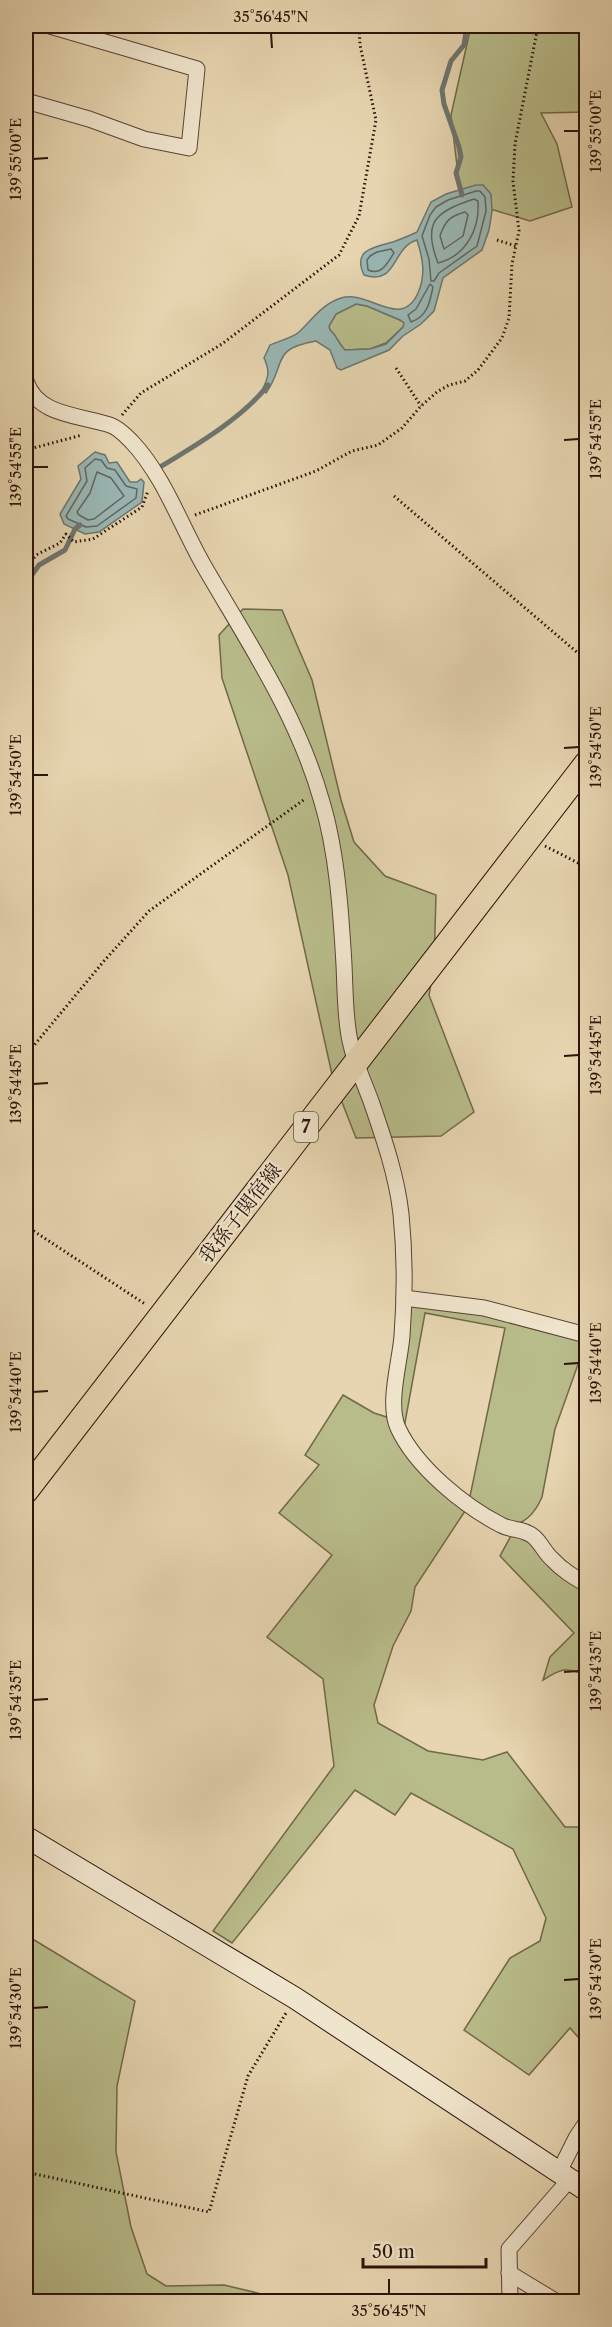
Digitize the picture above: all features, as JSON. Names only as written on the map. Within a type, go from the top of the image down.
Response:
[{"type":"main road","name":"我孫子関宿線","points":[[26,1491],[586,764]]},
{"type":"street","points":[[26,101],[89,119],[144,139],[189,148],[197,69],[50,26]]},
{"type":"street","points":[[26,381],[28,389],[41,404],[62,413],[113,425],[142,454],[203,564],[265,667],[292,722],[319,789],[328,821],[342,927],[348,1030],[356,1062],[378,1123],[394,1180],[400,1214],[404,1298],[395,1414],[398,1426],[434,1475],[458,1498],[499,1525],[524,1531],[534,1537],[563,1570],[586,1584]]},
{"type":"street","points":[[404,1298],[484,1308],[586,1335]]},
{"type":"street","points":[[26,1837],[295,1998],[572,2180]]},
{"type":"street","points":[[510,2301],[509,2248],[572,2180],[576,2138],[586,2124]]},
{"type":"street","points":[[509,2273],[556,2301]]},
{"type":"path","points":[[113,425],[141,393],[222,344],[339,255],[359,216],[376,120],[360,45],[359,26]]},
{"type":"path","points":[[180,522],[205,510],[316,471],[351,451],[378,445],[402,428],[437,392],[449,385],[465,381],[478,370],[502,338],[509,318],[510,291],[519,231],[513,161],[538,26]]},
{"type":"path","points":[[497,240],[516,246]]},
{"type":"path","points":[[396,368],[421,406]]},
{"type":"path","points":[[26,450],[84,434],[98,422]]},
{"type":"path","points":[[26,569],[36,555],[60,543],[66,534],[74,542],[93,539],[142,507],[148,491],[161,485]]},
{"type":"path","points":[[394,496],[586,660]]},
{"type":"path","points":[[26,1055],[149,911],[319,789]]},
{"type":"path","points":[[529,838],[586,867]]},
{"type":"path","points":[[26,1226],[162,1315]]},
{"type":"path","points":[[26,2172],[209,2212],[248,2076],[295,1998]]},
{"type":"green space","points":[[471,26],[586,26],[586,112],[541,113],[557,144],[572,207],[530,221],[461,200],[451,115]]},
{"type":"green space","points":[[356,304],[367,306],[405,323],[386,343],[370,349],[345,350],[329,326],[336,314]]},
{"type":"green space","points":[[243,609],[282,610],[312,680],[341,800],[354,842],[385,876],[436,895],[434,966],[429,995],[474,1112],[441,1136],[356,1138],[333,1079],[288,875],[222,678],[219,635]]},
{"type":"green space","points":[[408,1304],[480,1311],[586,1342],[555,1429],[542,1497],[533,1512],[521,1522],[510,1525],[469,1501],[505,1328],[425,1313],[404,1428],[399,1415]]},
{"type":"green space","points":[[343,1395],[374,1413],[393,1419],[467,1508],[415,1587],[411,1611],[393,1646],[374,1705],[378,1723],[428,1751],[483,1760],[507,1752],[565,1827],[580,1827],[586,1823],[586,2046],[570,2028],[529,2075],[464,2030],[510,1958],[540,1941],[546,1918],[513,1849],[411,1793],[395,1815],[355,1790],[232,1943],[213,1931],[334,1766],[323,1679],[267,1637],[332,1555],[279,1513],[319,1465],[305,1455]]},
{"type":"green space","points":[[512,1534],[523,1535],[586,1588],[586,1675],[564,1670],[543,1680],[550,1657],[574,1633],[500,1556]]},
{"type":"green space","points":[[26,1935],[135,2001],[117,2086],[116,2152],[131,2227],[147,2274],[166,2286],[224,2285],[291,2301],[26,2301]]},
{"type":"water","points":[[483,185],[491,194],[492,211],[489,230],[482,250],[443,278],[434,311],[389,350],[341,370],[337,368],[330,350],[316,341],[292,348],[282,359],[266,393],[262,390],[268,374],[264,358],[270,345],[297,334],[328,304],[341,298],[351,297],[393,309],[403,309],[411,304],[421,286],[423,273],[417,240],[403,250],[389,271],[383,275],[375,277],[364,275],[361,260],[363,255],[372,248],[417,232],[431,202],[446,194]],"holes":[[[356,304],[367,306],[400,320],[404,323],[403,327],[386,344],[370,349],[345,350],[329,326],[336,314]]]},
{"type":"water","points":[[95,452],[105,455],[109,463],[117,462],[130,482],[137,482],[141,479],[144,482],[142,502],[99,532],[85,534],[64,524],[60,514],[81,479],[78,466]]},
{"type":"waterway","points":[[462,195],[456,173],[461,157],[444,104],[442,90],[451,61],[464,45],[467,26]]},
{"type":"waterway","points":[[160,467],[233,419],[268,385]]},
{"type":"waterway","points":[[26,583],[39,565],[65,550],[75,529],[80,525]]}]
